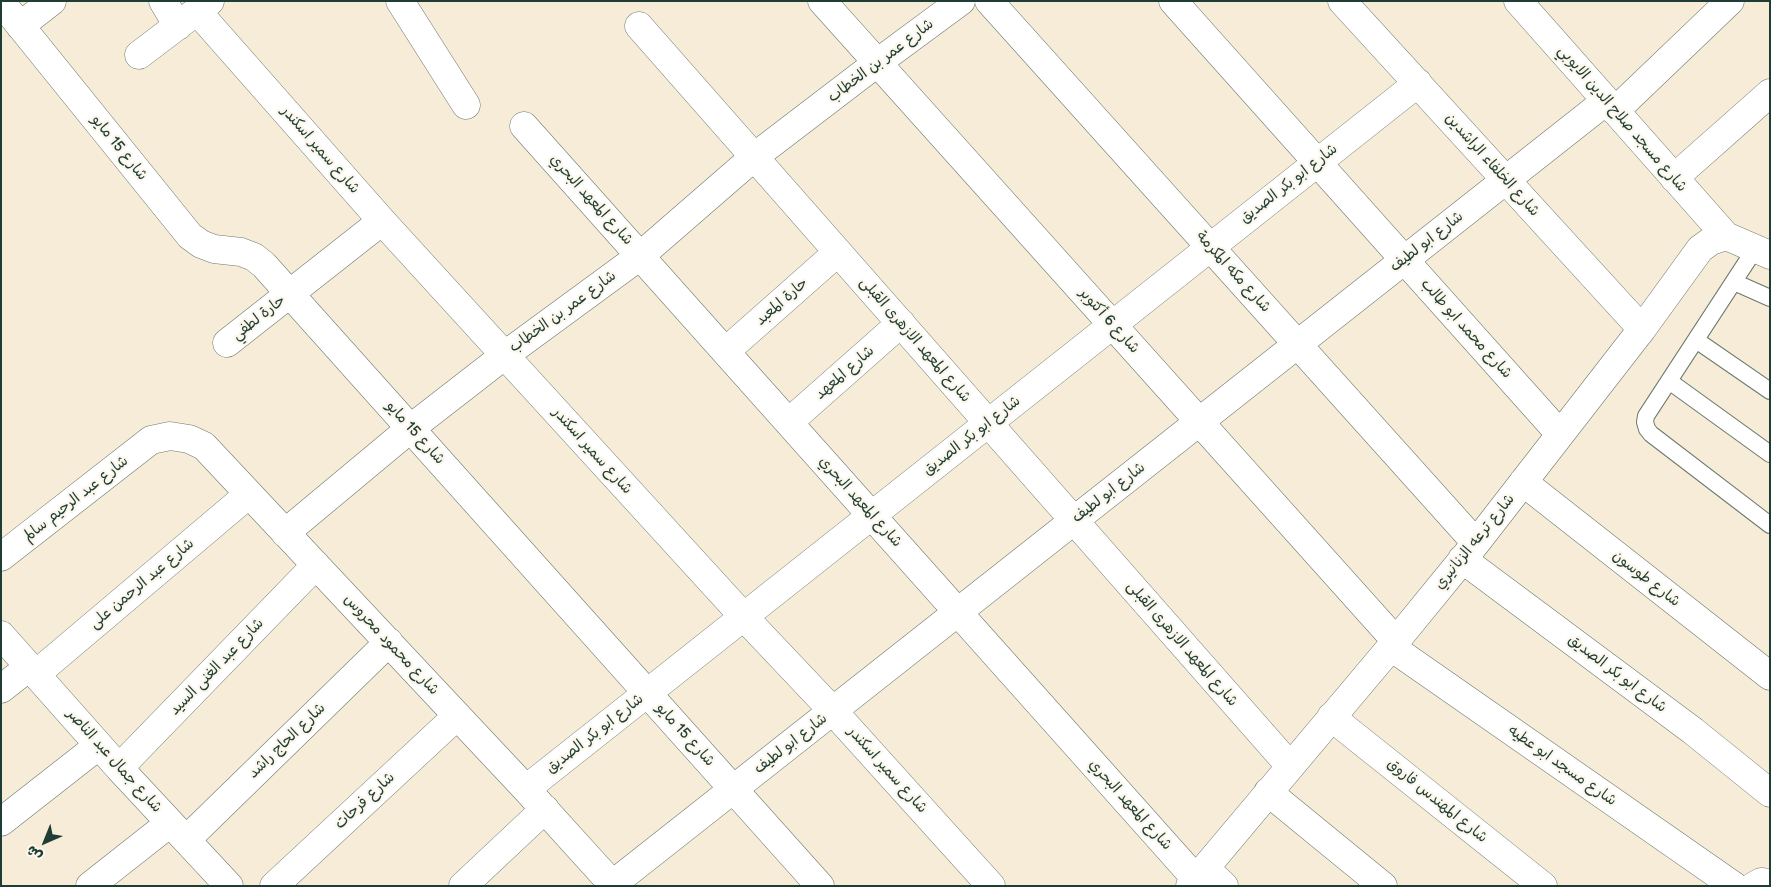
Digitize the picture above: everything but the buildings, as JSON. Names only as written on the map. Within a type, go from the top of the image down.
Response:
[{"type":"street","points":[[20,26],[52,1]]},
{"type":"street","name":"شارع سمير اسكندر","points":[[163,1],[195,13],[382,221],[744,617],[833,711],[991,886]]},
{"type":"street","points":[[400,1],[466,105]]},
{"type":"street","name":"شارع 6 أكتوبر","points":[[822,1],[1112,324],[1394,644]]},
{"type":"street","name":"شارع عمر بن الخطاب","points":[[285,533],[411,428],[505,355],[640,256],[754,157],[877,62],[961,1]]},
{"type":"street","name":"شارع مكه المكرمة","points":[[989,1],[1298,344],[1469,551]]},
{"type":"street","name":"شارع محمد ابو طالب","points":[[1172,1],[1560,434]]},
{"type":"street","name":"شارع الخلفاء الراشدين","points":[[1342,1],[1642,329]]},
{"type":"street","name":"شارع ابو لطيف","points":[[613,885],[1506,180],[1610,106],[1730,1]]},
{"type":"street","name":"شارع 15 مايو","points":[[1,2],[190,236],[201,244],[214,249],[242,252],[254,257],[290,294],[820,886]]},
{"type":"street","name":"شارع مسجد صلاح الدين الايوبي","points":[[1530,5],[1610,106],[1726,236]]},
{"type":"street","points":[[139,55],[195,13]]},
{"type":"street","name":"شارع المعهد الازهرى القبلى","points":[[640,26],[1290,766]]},
{"type":"street","name":"شارع ابو بكر الصديق","points":[[526,789],[1418,83]]},
{"type":"street","points":[[1674,178],[1770,93]]},
{"type":"street","name":"شارع المعهد البحري","points":[[524,126],[958,612],[1204,880]]},
{"type":"street","name":"حارة لطفي","points":[[227,343],[382,221]]},
{"type":"street","points":[[1726,236],[1763,252]]},
{"type":"street","name":"شارع ترعه الزنانيري","points":[[1204,880],[1268,792],[1394,644],[1469,551],[1642,329],[1700,249],[1711,241],[1726,236]]},
{"type":"street","name":"حارة المعبد","points":[[726,351],[838,252]]},
{"type":"street","name":"شارع المعهد","points":[[789,422],[901,323]]},
{"type":"street","name":"شارع محمود محروس","points":[[152,440],[170,436],[189,439],[204,446],[526,789],[613,885]]},
{"type":"street","name":"شارع عبد الرحيم سالم","points":[[1,557],[152,440]]},
{"type":"street","name":"شارع طوسون","points":[[1523,482],[1770,676]]},
{"type":"street","name":"شارع عبد الرحمن على","points":[[1,688],[32,671],[249,494]]},
{"type":"street","name":"شارع ابو بكر الصديق","points":[[1469,551],[1770,793]]},
{"type":"street","name":"شارع عبد الغنى السيد","points":[[118,768],[316,565]]},
{"type":"street","name":"شارع جمال عبد الناصر","points":[[1,635],[98,746],[229,886]]},
{"type":"street","name":"شارع الحاج راشد","points":[[90,886],[178,831],[389,642]]},
{"type":"street","name":"شارع مسجد ابو عطيه","points":[[1394,644],[1734,886]]},
{"type":"street","name":"شارع فرحات","points":[[274,886],[457,716]]},
{"type":"street","name":"شارع المهندس فاروق","points":[[1331,717],[1543,886]]},
{"type":"street","points":[[1,822],[98,746]]},
{"type":"street","points":[[1268,792],[1383,886]]},
{"type":"street","points":[[463,886],[545,810]]},
{"type":"street","points":[[1754,886],[1762,882],[1770,883]]},
{"type":"lane","points":[[1763,252],[1734,282],[1646,416],[1645,422],[1651,434],[1770,526]]},
{"type":"lane","points":[[1734,282],[1770,298]]},
{"type":"lane","points":[[1696,340],[1770,391]]},
{"type":"lane","points":[[1669,381],[1770,454]]}]
